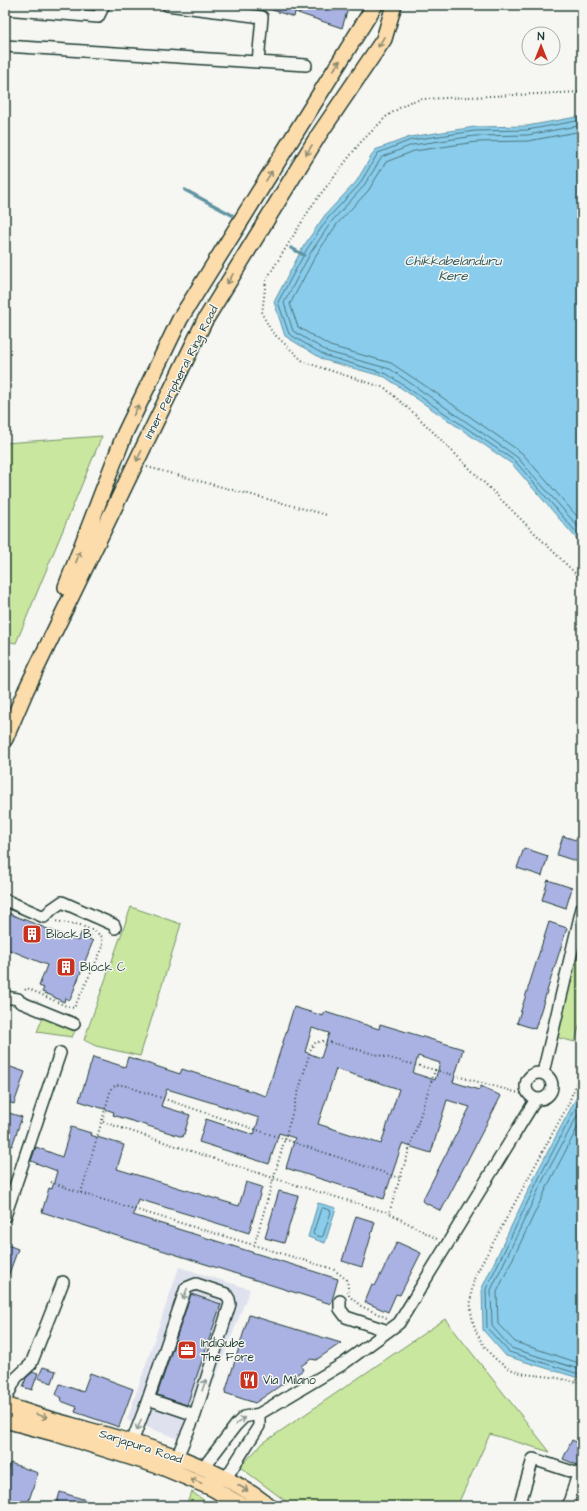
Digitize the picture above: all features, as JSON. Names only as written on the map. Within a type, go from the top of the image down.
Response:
[{"type":"main road","name":"Inner Peripheral Ring Road","points":[[5,739],[26,690],[125,433],[180,319],[375,5]]},
{"type":"main road","name":"Inner Peripheral Ring Road","points":[[5,719],[26,690],[204,322],[318,136],[384,39],[394,5]]},
{"type":"main road","name":"Sarjapura Road","points":[[5,1405],[59,1428],[162,1467],[212,1488],[243,1506]]},
{"type":"main road","name":"Sarjapura Road","points":[[5,1420],[59,1428],[132,1442],[177,1457],[226,1478],[269,1506]]},
{"type":"street","points":[[5,9],[98,17],[104,5]]},
{"type":"street","points":[[167,5],[262,17],[258,62]]},
{"type":"street","points":[[5,46],[306,65]]},
{"type":"street","points":[[5,900],[44,917],[62,902],[114,925],[115,928]]},
{"type":"street","points":[[543,1073],[582,908]]},
{"type":"street","points":[[5,997],[18,999],[20,1002],[74,1024]]},
{"type":"street","points":[[5,1216],[60,1053]]},
{"type":"street","points":[[543,1073],[548,1076],[552,1086],[551,1092],[542,1099],[534,1097],[526,1089],[527,1080],[534,1074],[543,1073]]},
{"type":"street","points":[[203,1468],[236,1424],[244,1417],[259,1414],[344,1364],[399,1323],[534,1097]]},
{"type":"street","points":[[5,1401],[16,1378],[31,1364],[63,1282]]},
{"type":"street","points":[[132,1442],[186,1288],[196,1284],[226,1294],[230,1304],[194,1415],[177,1457]]},
{"type":"street","points":[[340,1301],[340,1309],[346,1317],[388,1331]]},
{"type":"street","points":[[148,1399],[194,1415]]},
{"type":"street","points":[[226,1478],[259,1426],[259,1414]]},
{"type":"street","points":[[518,1506],[533,1459],[580,1474],[568,1506]]},
{"type":"path","points":[[582,92],[423,99],[409,102],[387,116],[360,143],[313,204],[266,280],[262,314],[272,332],[304,362],[385,388],[417,416],[582,580]]},
{"type":"path","points":[[135,464],[327,515]]},
{"type":"path","points":[[18,999],[27,988],[66,1006],[74,1008],[103,948],[102,937],[96,932],[80,925],[58,923],[44,917]]},
{"type":"path","points":[[254,1246],[311,1048],[316,1042],[325,1041],[534,1097]]},
{"type":"path","points":[[582,1068],[568,1105],[475,1276],[471,1298],[472,1319],[479,1336],[489,1352],[501,1364],[517,1372],[525,1374],[582,1383]]},
{"type":"path","points":[[389,1213],[435,1070]]},
{"type":"path","points":[[81,1193],[103,1122],[111,1089],[116,1085],[123,1085],[400,1178]]},
{"type":"path","points":[[103,1122],[273,1178],[389,1213],[447,1244]]},
{"type":"path","points":[[51,1182],[81,1193],[333,1269],[347,1280],[349,1296],[361,1306],[399,1323]]},
{"type":"shaded area","points":[[179,1267],[250,1289],[190,1443],[127,1420]]},
{"type":"green space","points":[[102,436],[16,643],[5,641],[5,443]]},
{"type":"green space","points":[[131,907],[181,924],[140,1056],[96,1046],[84,1040]]},
{"type":"green space","points":[[582,927],[582,1016],[575,1042],[551,1036]]},
{"type":"green space","points":[[43,1017],[75,1031],[72,1037],[37,1032]]},
{"type":"green space","points":[[445,1319],[550,1452],[490,1434],[457,1506],[292,1506],[240,1467],[263,1443]]},
{"type":"green space","points":[[192,1492],[212,1506],[185,1506]]},
{"type":"water","name":"Chikkabelanduru Kere","points":[[582,116],[582,545],[512,464],[385,377],[324,360],[285,336],[274,302],[303,247],[325,215],[356,182],[375,150],[410,137],[475,127],[527,126]]},
{"type":"water","points":[[582,1087],[582,1379],[506,1356],[483,1330],[482,1288],[536,1174]]},
{"type":"water","points":[[318,1203],[336,1208],[325,1243],[308,1237]]},
{"type":"building","points":[[263,5],[349,5],[342,28],[295,12],[294,17],[263,7]]},
{"type":"building","points":[[563,836],[582,842],[582,863],[557,855]]},
{"type":"building","points":[[524,848],[548,856],[542,876],[517,868]]},
{"type":"building","points":[[548,880],[572,888],[566,908],[542,900]]},
{"type":"building","points":[[5,912],[78,941],[82,931],[91,935],[89,939],[93,941],[70,1000],[65,998],[64,1002],[42,992],[44,988],[39,986],[47,965],[5,948]]},
{"type":"building","points":[[549,922],[567,928],[535,1029],[517,1023]]},
{"type":"building","points":[[294,1007],[323,1016],[325,1012],[379,1029],[380,1024],[463,1049],[453,1082],[479,1090],[481,1086],[501,1096],[441,1211],[422,1201],[470,1107],[447,1100],[431,1153],[402,1144],[384,1199],[286,1168],[295,1138],[279,1133],[269,1164],[199,1142],[206,1119],[254,1135],[259,1118],[213,1103],[167,1089],[161,1106],[190,1115],[183,1137],[113,1115],[114,1112],[79,1101],[93,1057],[125,1067],[128,1057],[180,1074],[182,1069],[266,1096]],"holes":[[[312,1028],[329,1033],[321,1058],[305,1052]],[[418,1056],[440,1063],[435,1080],[413,1073]],[[336,1069],[399,1089],[381,1144],[318,1124]]]},
{"type":"building","points":[[5,1065],[25,1072],[14,1104],[5,1101]]},
{"type":"building","points":[[9,1113],[22,1117],[12,1146],[5,1144],[5,1125]]},
{"type":"building","points":[[71,1127],[91,1133],[90,1135],[124,1145],[117,1169],[239,1206],[246,1182],[262,1187],[249,1233],[138,1199],[133,1215],[338,1279],[331,1304],[42,1212],[49,1188],[52,1189],[57,1171],[31,1161],[36,1147],[62,1157]]},
{"type":"building","points":[[279,1191],[298,1196],[284,1243],[265,1238]]},
{"type":"building","points":[[356,1216],[375,1222],[362,1267],[342,1261]]},
{"type":"building","points":[[397,1242],[421,1253],[400,1295],[396,1294],[388,1312],[365,1302],[372,1285],[375,1286]]},
{"type":"building","points":[[5,1244],[18,1249],[6,1282],[5,1282]]},
{"type":"building","name":"IndiQube The Fore","points":[[191,1294],[221,1304],[187,1405],[157,1395]]},
{"type":"building","points":[[249,1315],[341,1343],[316,1360],[311,1359],[301,1366],[303,1370],[255,1403],[225,1393]]},
{"type":"building","points":[[43,1367],[56,1371],[52,1383],[38,1378]]},
{"type":"building","points":[[33,1372],[38,1373],[32,1390],[23,1387],[26,1378]]},
{"type":"building","points":[[90,1373],[133,1389],[119,1427],[75,1412],[77,1407],[61,1401],[62,1398],[56,1395],[60,1384],[83,1392]]},
{"type":"building","points":[[572,1440],[582,1445],[582,1467],[563,1459]]},
{"type":"building","points":[[10,1463],[38,1473],[27,1506],[5,1506],[5,1480]]},
{"type":"building","points":[[60,1492],[99,1504],[98,1506],[56,1506]]},
{"type":"waterway","points":[[185,190],[232,215]]},
{"type":"waterway","points":[[291,248],[304,255]]},
{"type":"place","name":"Block B","points":[[32,934]]},
{"type":"place","name":"Block C","points":[[66,967]]},
{"type":"place","name":"IndiQube The Fore","points":[[187,1350]]},
{"type":"place","name":"Via Milano","points":[[249,1380]]}]
